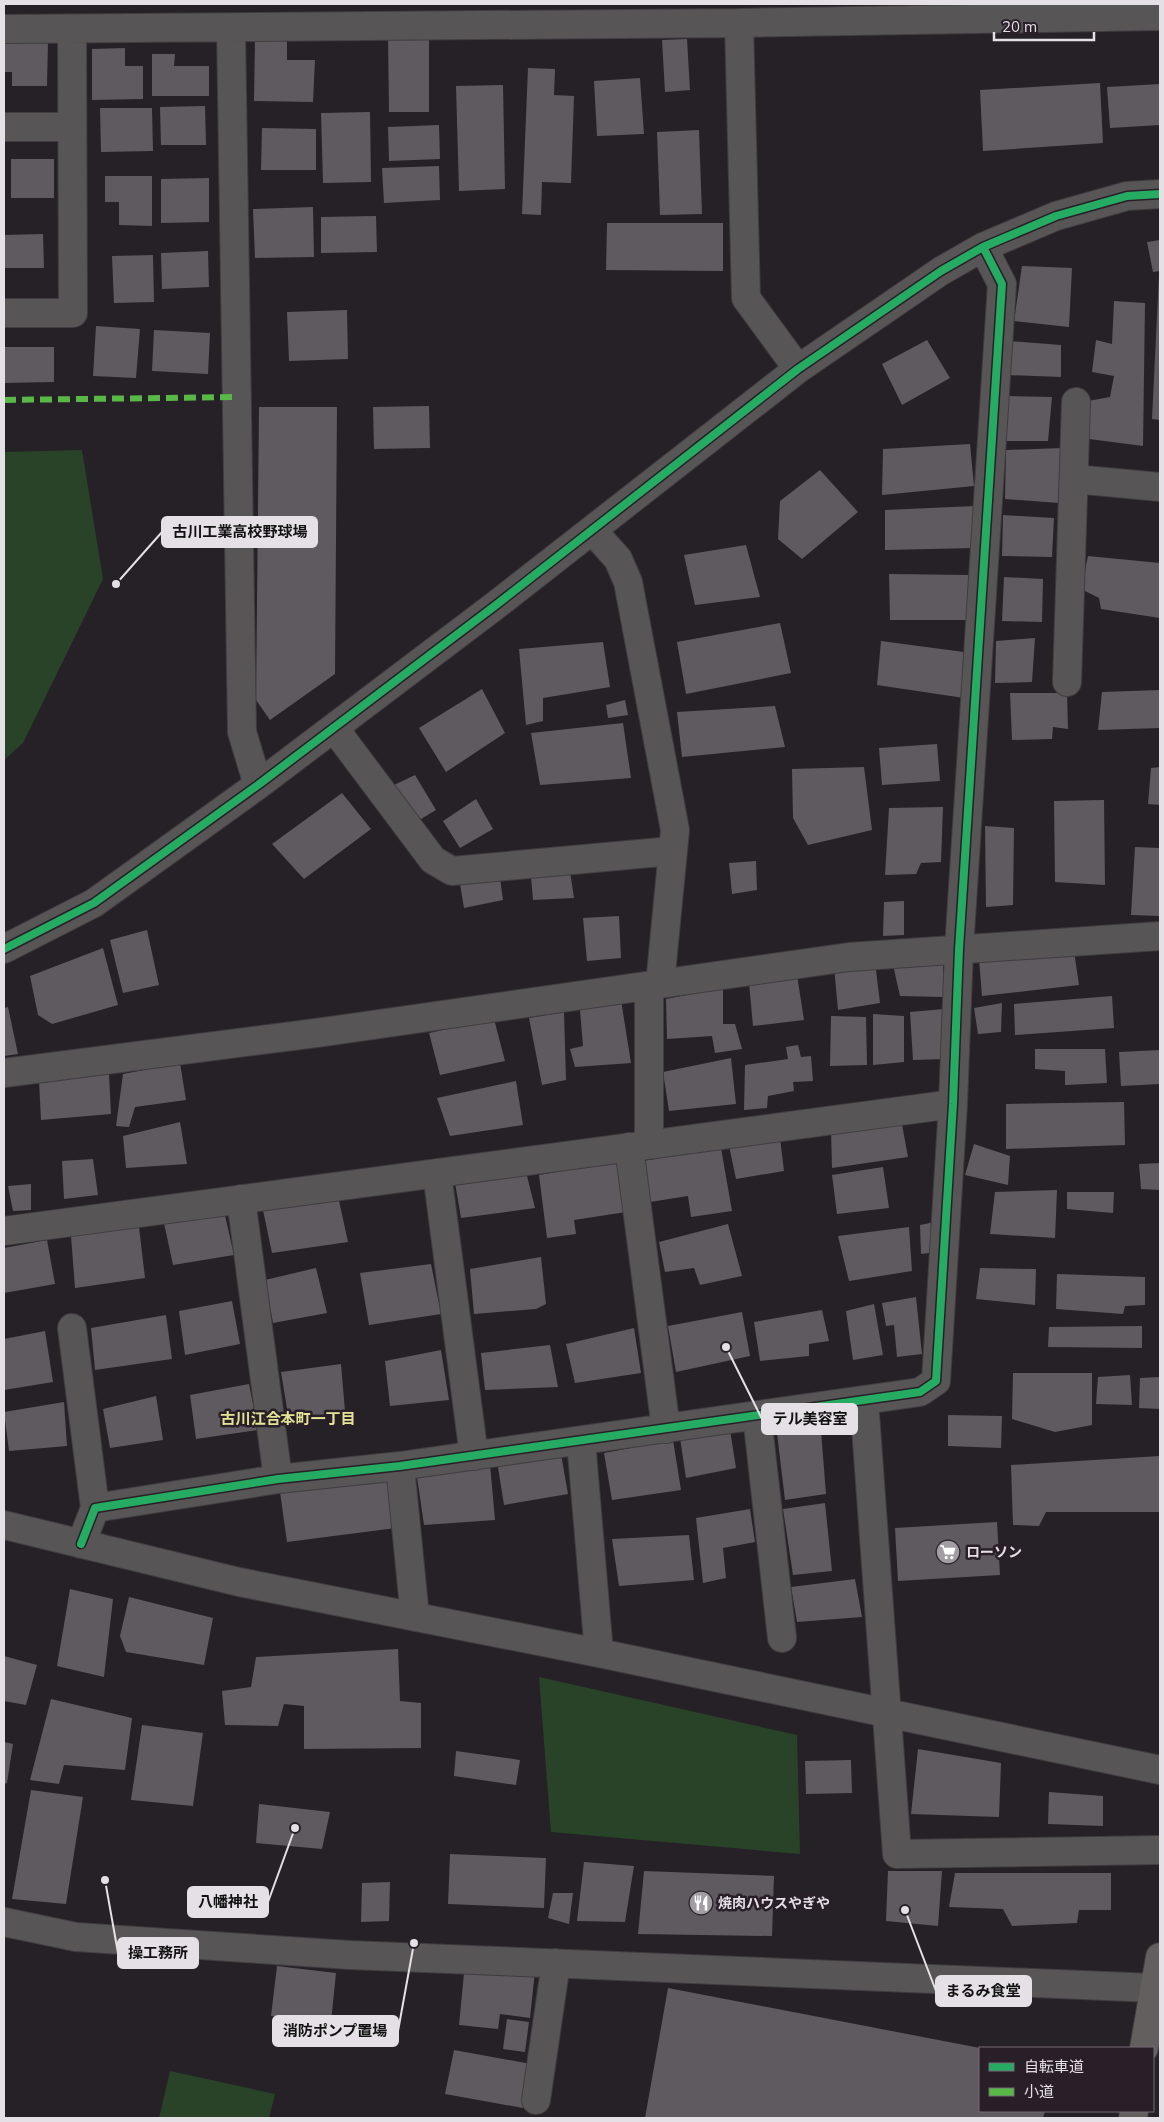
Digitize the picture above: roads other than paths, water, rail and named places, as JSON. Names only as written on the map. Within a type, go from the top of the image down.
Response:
[{"type":"main road","points":[[1144,2047],[1160,1957]]},
{"type":"street","points":[[4,29],[231,28],[312,15],[739,23],[788,13],[1160,16]]},
{"type":"street","points":[[739,23],[746,298],[798,369]]},
{"type":"street","points":[[231,28],[242,732],[258,785]]},
{"type":"street","points":[[4,313],[72,313],[72,29]]},
{"type":"street","points":[[4,127],[72,127]]},
{"type":"street","points":[[4,949],[94,903],[258,785],[592,530],[798,369],[941,271],[984,247],[1056,216],[1127,196],[1160,194]]},
{"type":"street","points":[[96,1508],[278,1479],[474,1456],[920,1392],[936,1381],[953,1104],[959,949],[1002,284],[984,247]]},
{"type":"street","points":[[1067,682],[1076,402]]},
{"type":"street","points":[[1074,479],[1160,487]]},
{"type":"street","points":[[592,530],[618,559],[628,582],[675,830],[654,985],[639,1146],[666,1428]]},
{"type":"street","points":[[334,728],[433,860],[452,871],[672,851]]},
{"type":"street","points":[[4,1073],[316,1033],[849,957],[1160,936]]},
{"type":"street","points":[[4,1231],[953,1104]]},
{"type":"street","points":[[437,1172],[474,1456]]},
{"type":"street","points":[[240,1199],[278,1479]]},
{"type":"street","points":[[72,1328],[96,1508],[81,1544]]},
{"type":"street","points":[[864,1400],[885,1713],[897,1854],[1160,1850]]},
{"type":"street","points":[[757,1416],[782,1638]]},
{"type":"street","points":[[581,1441],[599,1653]]},
{"type":"street","points":[[400,1466],[415,1617]]},
{"type":"street","points":[[4,1525],[239,1582],[599,1653],[1160,1770]]},
{"type":"street","points":[[4,1922],[76,1937],[350,1955],[1154,1988]]},
{"type":"street","points":[[536,2100],[556,1963]]},
{"type":"place","name":"古川工業高校野球場","points":[[116,584]]},
{"type":"place","name":"テル美容室","points":[[726,1347]]},
{"type":"place","name":"ローソン","points":[[948,1552]]},
{"type":"place","name":"八幡神社","points":[[295,1828]]},
{"type":"place","name":"操工務所","points":[[105,1880]]},
{"type":"place","name":"焼肉ハウスやぎや","points":[[701,1903]]},
{"type":"place","name":"まるみ食堂","points":[[905,1910]]},
{"type":"place","name":"消防ポンプ置場","points":[[414,1943]]},
{"type":"district","name":"古川江合本町一丁目","points":[[288,1419]]}]
